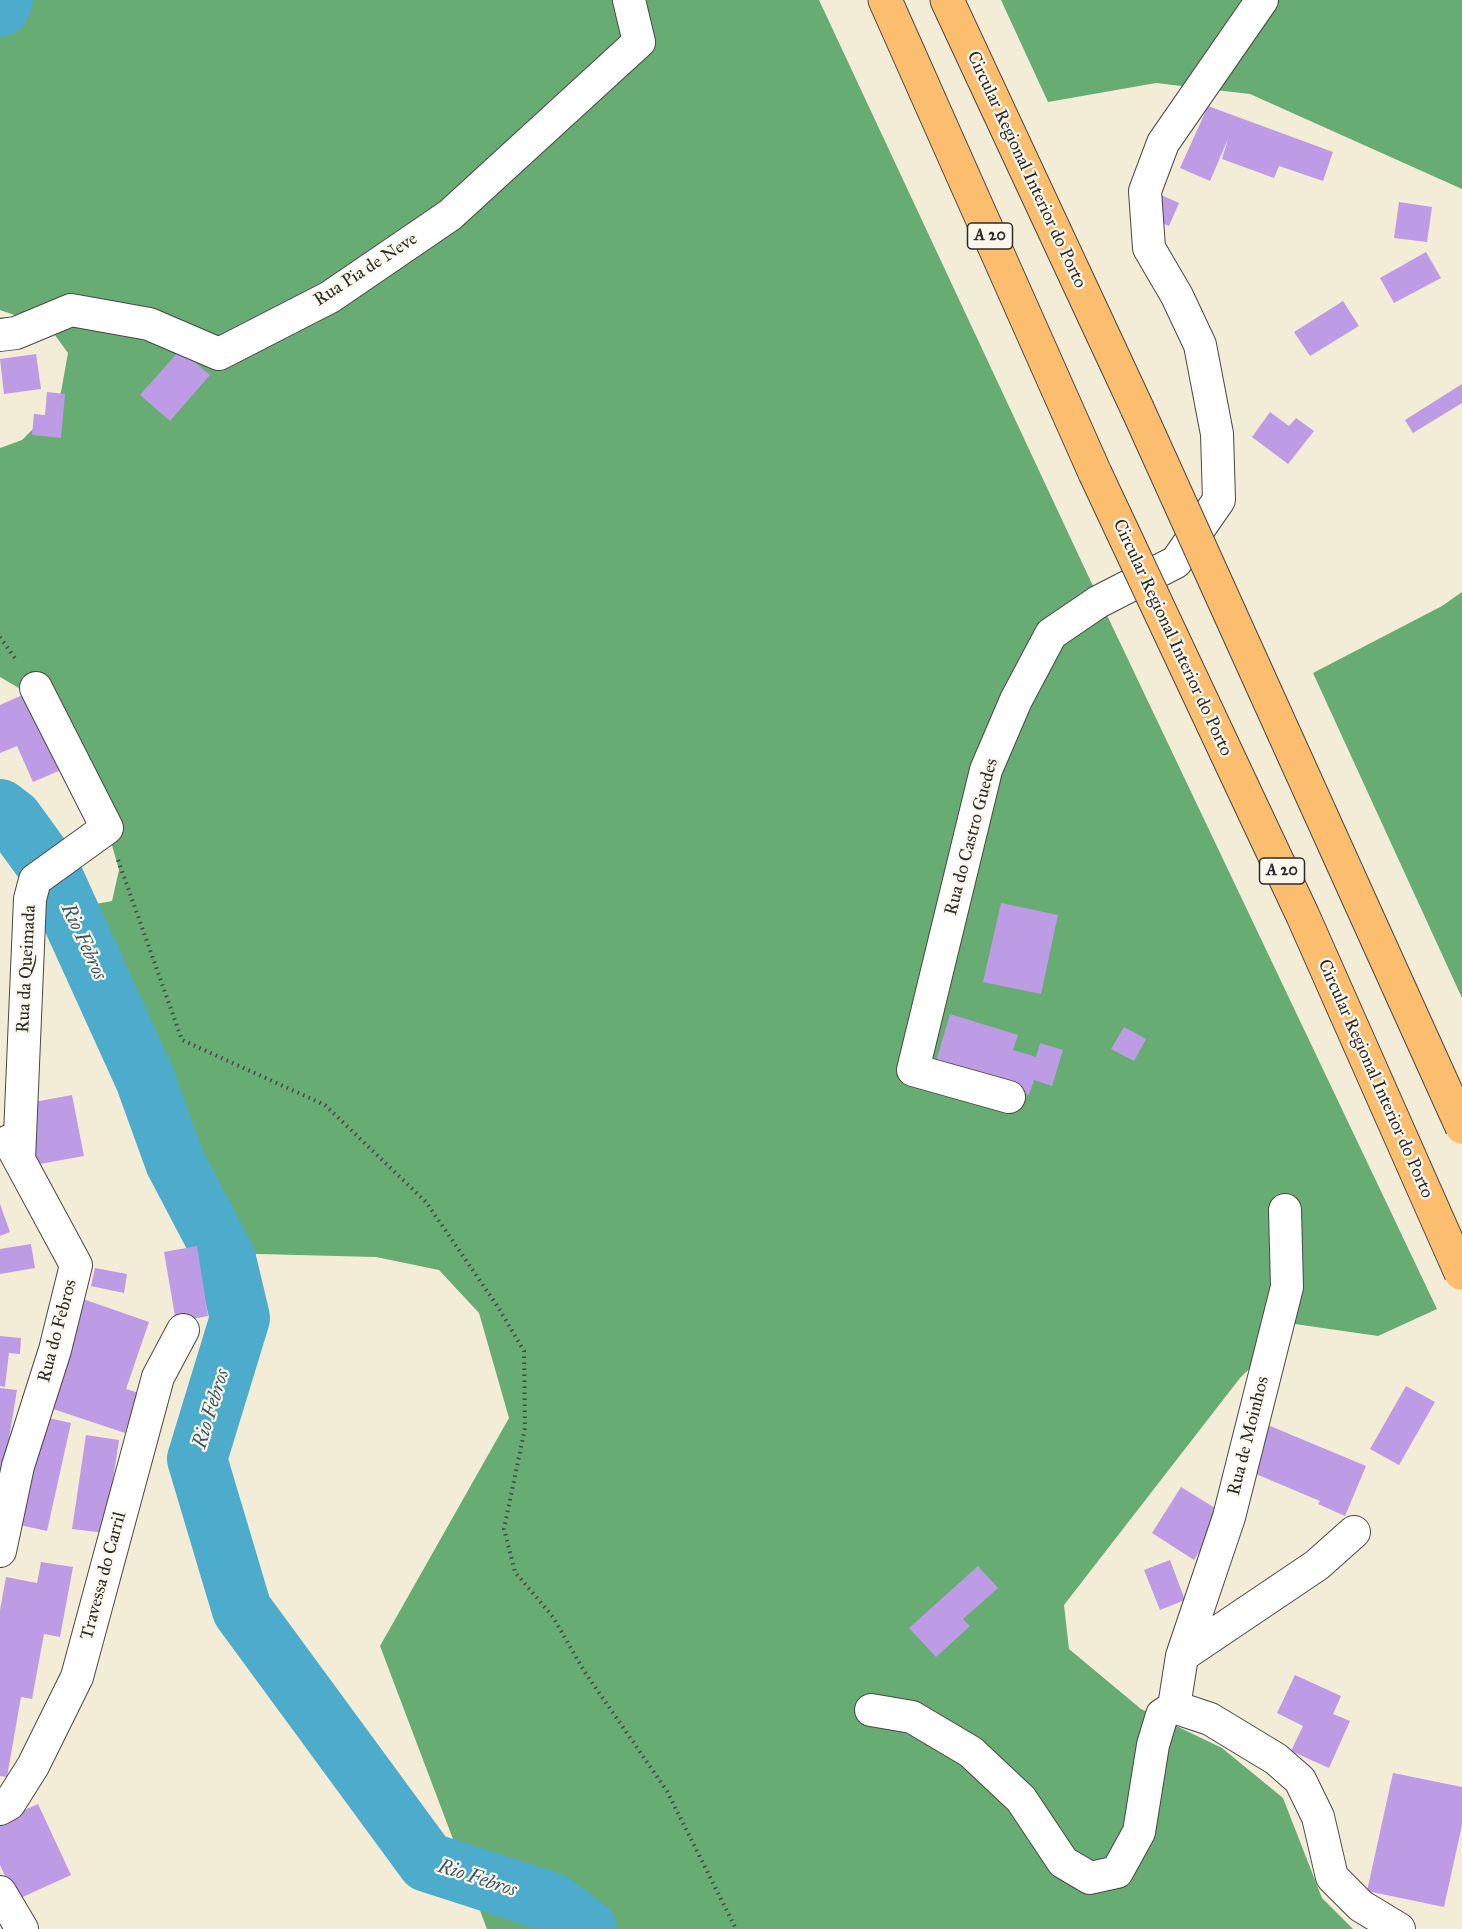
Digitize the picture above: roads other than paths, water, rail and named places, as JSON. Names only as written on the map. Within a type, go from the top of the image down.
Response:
[{"type":"highway","name":"Circular Regional Interior do Porto","points":[[885,0],[1095,473],[1303,916],[1462,1274]]},
{"type":"highway","name":"Circular Regional Interior do Porto","points":[[947,0],[1137,408],[1462,1127]]},
{"type":"street","name":"Rua Pia de Neve","points":[[0,335],[16,333],[71,310],[149,324],[219,354],[330,297],[450,215],[639,42],[629,0]]},
{"type":"street","name":"Rua do Castro Guedes","points":[[1009,1097],[913,1070],[986,770],[1016,700],[1046,643],[1051,634],[1098,602],[1176,562],[1219,500],[1217,434],[1200,345],[1177,296],[1149,248],[1145,191],[1163,143],[1262,0]]},
{"type":"street","name":"Rua da Queimada","points":[[19,1159],[30,899],[35,880],[107,828],[36,688]]},
{"type":"street","name":"Rua do Febros","points":[[0,1124],[76,1265],[55,1350],[18,1466],[0,1551]]},
{"type":"street","name":"Rua de Moinhos","points":[[871,1710],[912,1718],[971,1752],[1021,1799],[1063,1862],[1090,1878],[1117,1872],[1139,1832],[1153,1745],[1162,1715],[1174,1707],[1182,1656],[1229,1516],[1287,1287],[1285,1210]]},
{"type":"street","name":"Travessa do Carril","points":[[0,1809],[9,1804],[33,1766],[77,1677],[158,1377],[183,1330]]},
{"type":"street","points":[[1182,1656],[1317,1565],[1354,1532]]},
{"type":"street","points":[[1174,1707],[1210,1719],[1276,1759],[1300,1780],[1318,1817],[1332,1877],[1361,1906],[1399,1929]]},
{"type":"street","points":[[0,1892],[22,1929]]},
{"type":"waterway","name":"Rio Febros","points":[[0,7],[3,0]]},
{"type":"waterway","name":"Rio Febros","points":[[0,809],[13,819],[50,870],[145,1079],[175,1162],[226,1259],[240,1318],[197,1459],[242,1610],[427,1862],[551,1902],[587,1929]]}]
